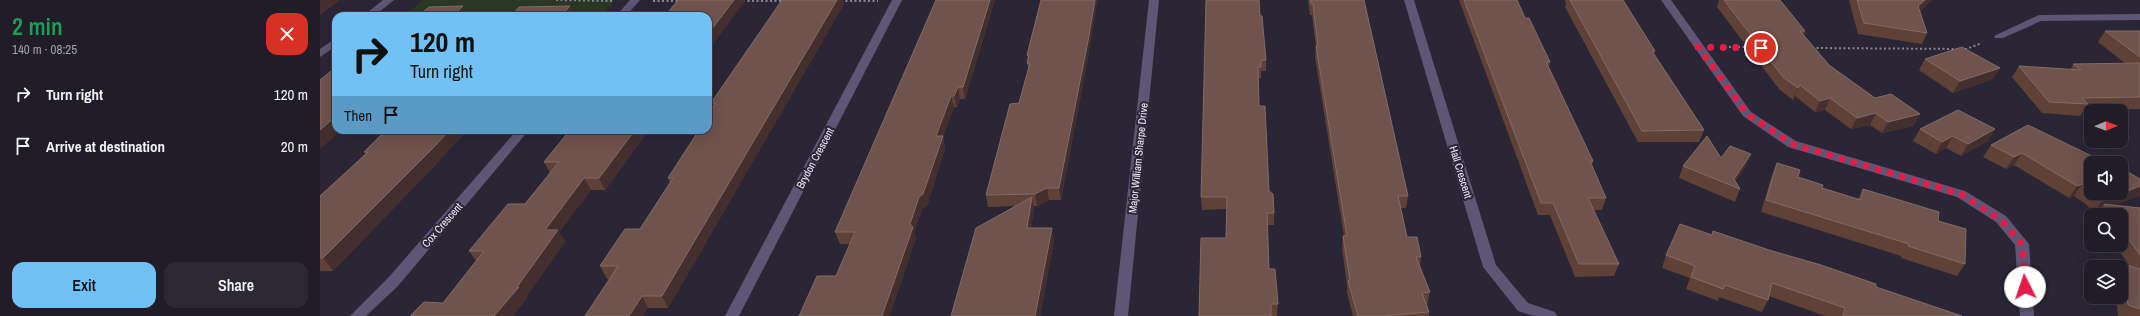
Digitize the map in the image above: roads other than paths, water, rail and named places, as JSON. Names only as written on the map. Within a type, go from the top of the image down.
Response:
[{"type":"street","points":[[373,12],[389,0]]},
{"type":"street","points":[[624,12],[634,0]]},
{"type":"street","name":"Brydon Crescent","points":[[732,316],[896,0]]},
{"type":"street","name":"Major William Sharpe Drive","points":[[1121,316],[1154,0]]},
{"type":"street","name":"Hall Crescent","points":[[1409,0],[1490,267],[1524,307],[1550,316]]},
{"type":"street","points":[[1666,0],[1747,114],[1792,144],[1961,194],[2001,220],[2022,244],[2027,316]]},
{"type":"street","points":[[1999,36],[2039,18],[2140,17]]},
{"type":"street","points":[[320,54],[332,44]]},
{"type":"street","name":"Cox Crescent","points":[[357,316],[393,282],[520,134]]}]
